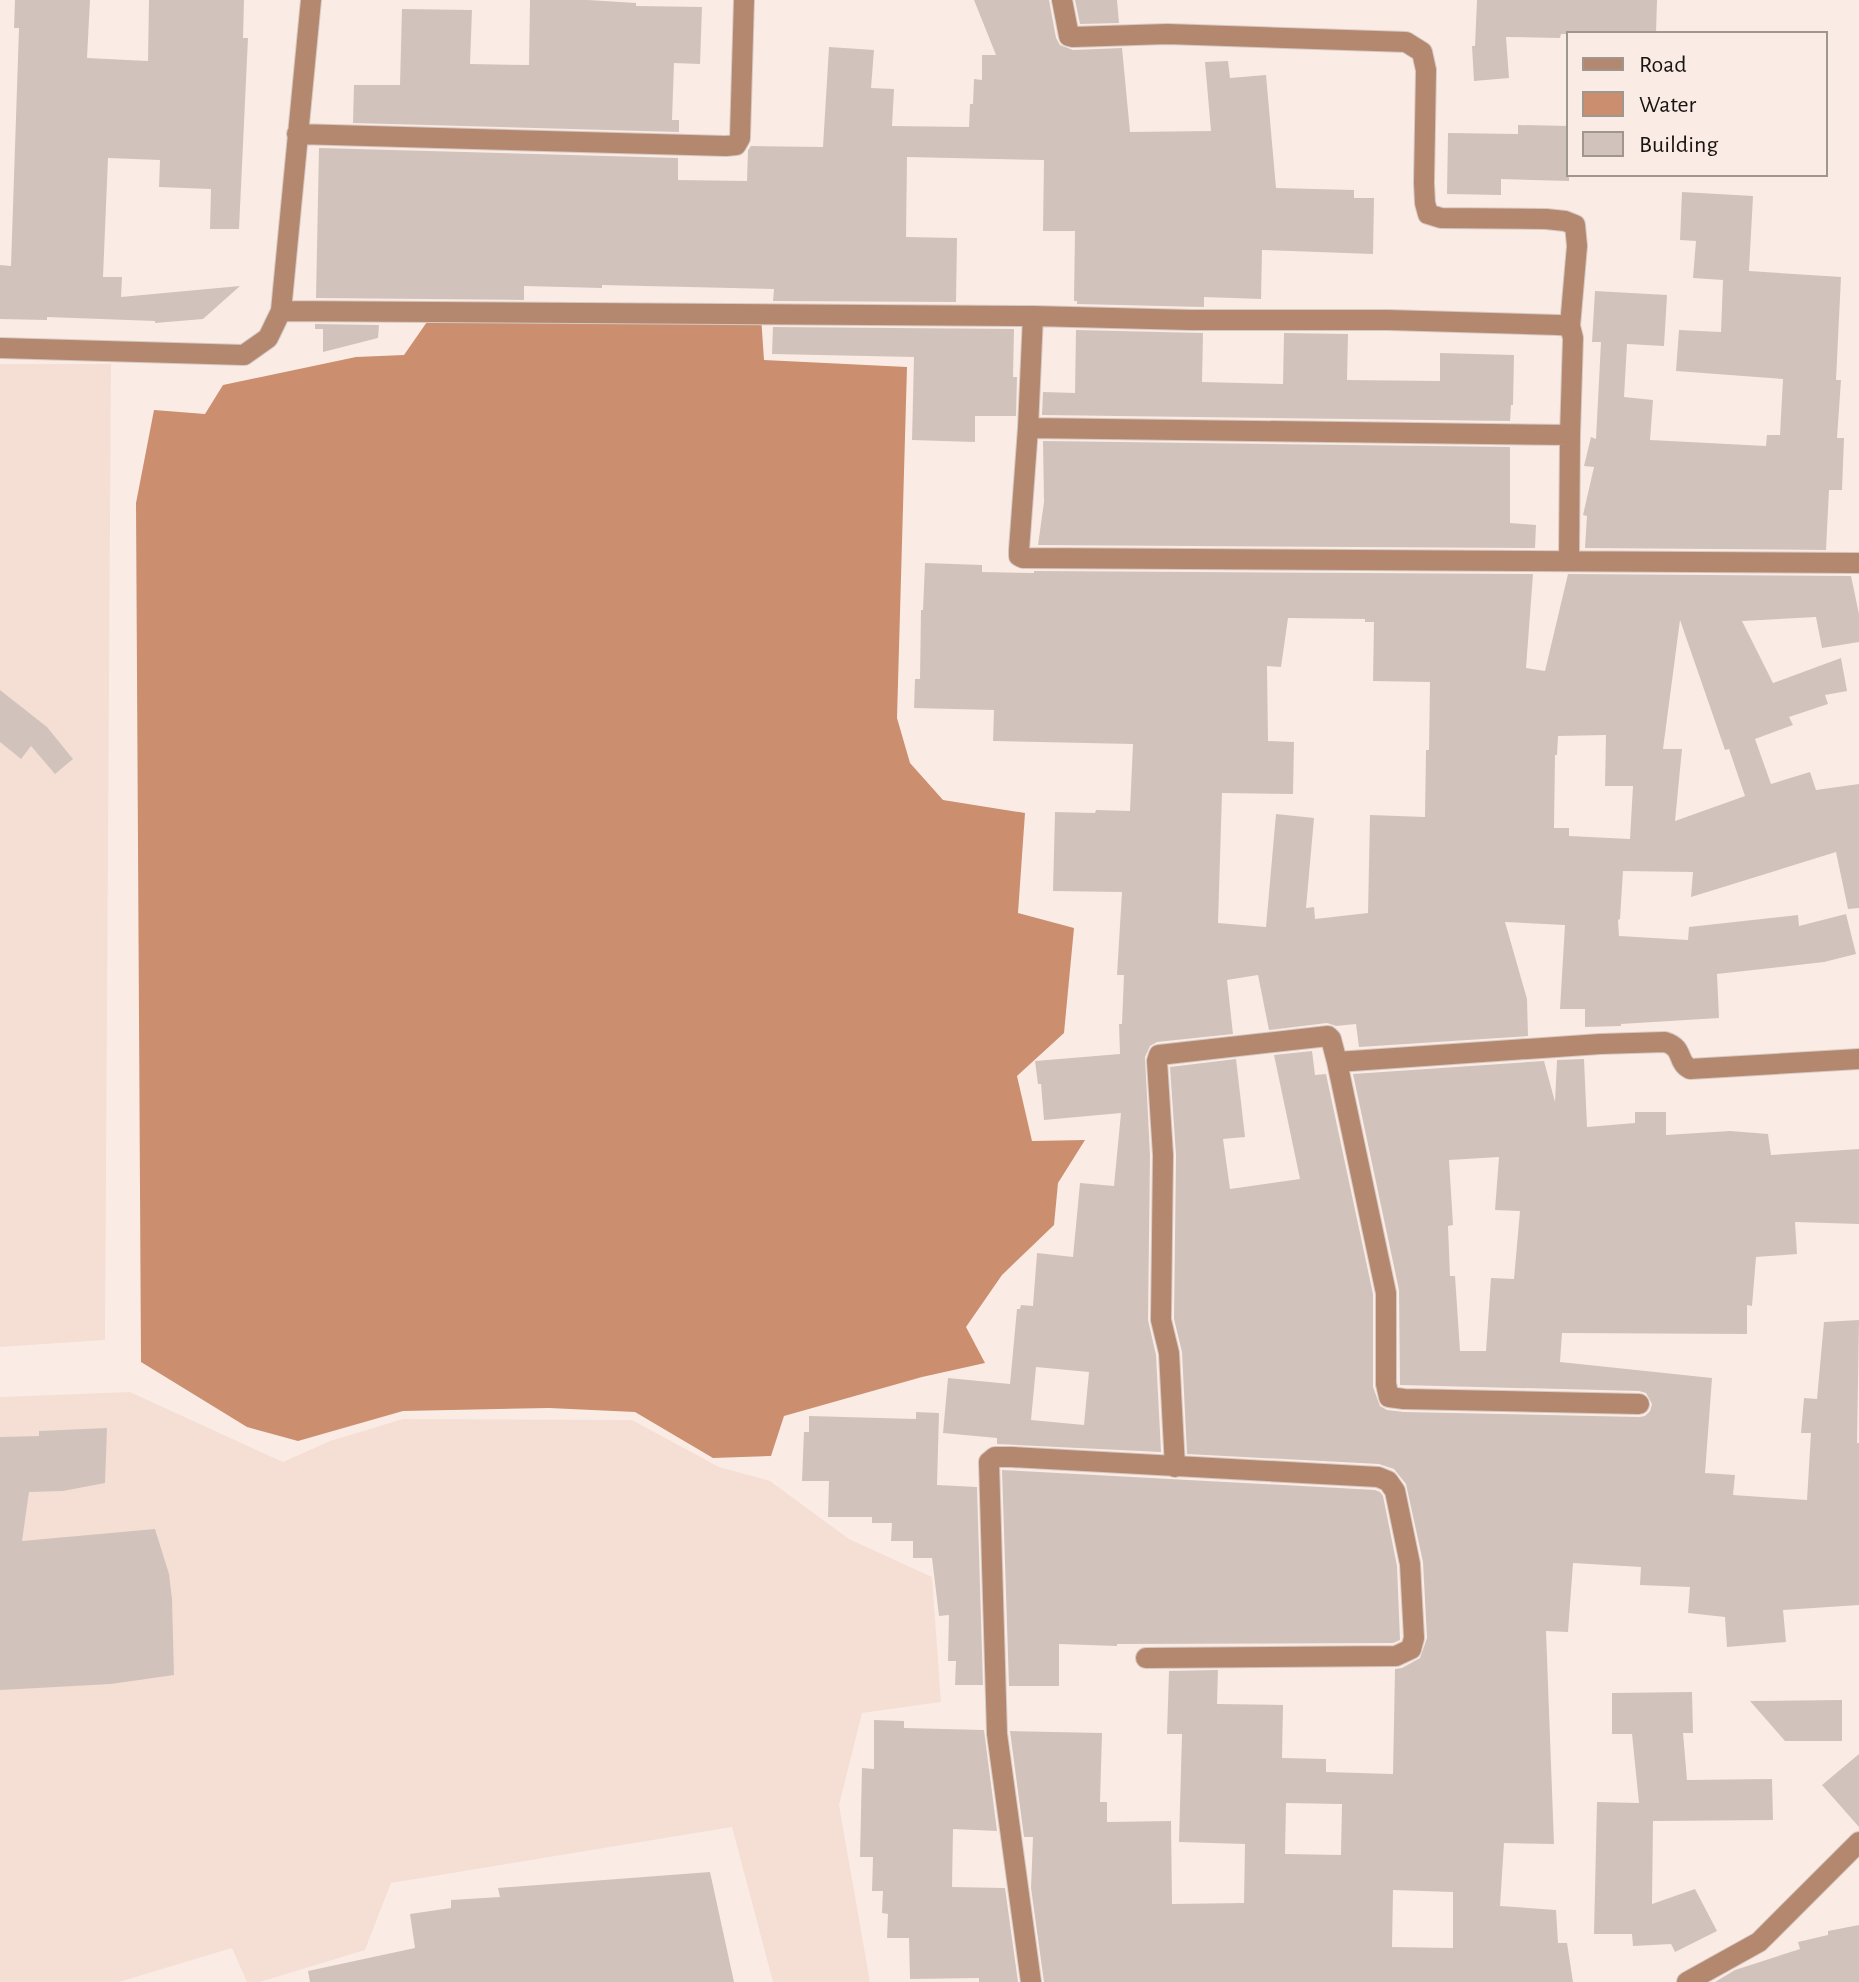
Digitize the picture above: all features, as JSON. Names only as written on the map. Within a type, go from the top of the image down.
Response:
[{"type":"street","points":[[0,348],[244,355],[268,338],[281,311],[311,0]]},
{"type":"street","points":[[297,134],[736,145],[740,138],[744,0]]},
{"type":"street","points":[[1062,0],[1066,31],[1073,37],[1167,34],[1406,42],[1422,52],[1426,70],[1424,183],[1428,214],[1441,218],[1546,219],[1575,225],[1577,246],[1570,326],[1573,338],[1569,561]]},
{"type":"street","points":[[281,311],[1388,320],[1570,326]]},
{"type":"street","points":[[1033,316],[1019,550],[1019,556],[1023,558],[1859,563]]},
{"type":"street","points":[[1028,428],[1570,435]]},
{"type":"street","points":[[1175,1467],[1169,1353],[1161,1320],[1163,1155],[1159,1055],[1328,1036],[1331,1039],[1386,1293],[1386,1384],[1389,1397],[1639,1404]]},
{"type":"street","points":[[1337,1062],[1665,1042],[1679,1049],[1684,1065],[1690,1069],[1859,1059]]},
{"type":"street","points":[[1031,1982],[997,1734],[989,1462],[995,1457],[1011,1457],[1378,1477],[1388,1481],[1395,1491],[1410,1564],[1414,1638],[1411,1649],[1396,1656],[1146,1658]]},
{"type":"street","points":[[1687,1982],[1759,1942],[1859,1842]]},
{"type":"shaded area","points":[[0,364],[111,364],[105,1340],[0,1347]]},
{"type":"shaded area","points":[[130,1392],[283,1462],[330,1441],[403,1419],[632,1420],[719,1467],[770,1481],[849,1539],[932,1577],[941,1702],[862,1713],[839,1805],[870,1982],[773,1982],[732,1827],[391,1883],[365,1950],[260,1982],[247,1982],[232,1948],[119,1982],[0,1982],[0,1397]]},
{"type":"water","points":[[761,316],[764,360],[907,367],[897,718],[910,763],[943,800],[1025,813],[1018,913],[1074,928],[1064,1033],[1017,1076],[1032,1141],[1085,1140],[1058,1183],[1054,1225],[1002,1275],[966,1327],[985,1363],[922,1377],[784,1416],[771,1456],[713,1458],[635,1412],[549,1408],[403,1411],[298,1441],[247,1427],[141,1362],[136,503],[154,410],[205,414],[223,385],[356,357],[404,355],[429,319]]},
{"type":"building","points":[[15,0],[90,0],[87,58],[148,61],[149,0],[244,0],[243,38],[248,38],[239,229],[210,229],[211,189],[159,187],[160,160],[108,158],[103,277],[122,277],[121,297],[240,286],[203,319],[155,323],[47,317],[47,320],[0,319],[0,265],[11,266],[19,28],[14,28]]},
{"type":"building","points":[[530,0],[702,7],[700,64],[674,63],[672,120],[679,120],[679,132],[353,123],[354,85],[400,85],[402,9],[472,10],[470,64],[529,65]]},
{"type":"building","points":[[974,0],[1049,0],[1060,45],[1073,50],[1122,48],[1130,132],[1211,131],[1205,62],[1228,61],[1230,78],[1266,75],[1276,188],[1354,190],[1354,198],[1374,198],[1373,254],[1262,250],[1261,299],[1204,297],[1204,307],[1077,304],[1074,301],[1075,231],[1043,231],[1044,160],[907,157],[906,237],[957,238],[956,302],[773,301],[774,289],[602,285],[602,288],[524,286],[524,300],[316,298],[319,148],[678,158],[678,180],[747,181],[748,150],[751,146],[823,147],[829,47],[874,50],[871,88],[894,89],[892,126],[969,127],[974,79],[982,80],[982,55],[996,55]]},
{"type":"building","points":[[1075,0],[1117,0],[1119,23],[1080,24]]},
{"type":"building","points":[[1477,0],[1657,0],[1656,32],[1567,32],[1560,38],[1506,37],[1509,78],[1474,81],[1472,46],[1475,46]]},
{"type":"building","points":[[1518,125],[1567,126],[1569,181],[1501,179],[1501,195],[1447,194],[1448,133],[1518,134]]},
{"type":"building","points":[[1682,192],[1753,196],[1749,271],[1841,277],[1836,380],[1841,380],[1837,438],[1844,438],[1842,490],[1829,490],[1826,550],[1585,548],[1587,516],[1583,515],[1594,467],[1584,466],[1591,437],[1596,439],[1601,342],[1592,342],[1595,291],[1667,295],[1664,346],[1627,344],[1624,397],[1653,400],[1650,440],[1766,446],[1767,435],[1780,435],[1783,379],[1676,371],[1679,330],[1721,332],[1723,280],[1693,278],[1696,241],[1680,240]]},
{"type":"building","points":[[315,324],[379,325],[378,338],[323,352],[323,329],[315,329]]},
{"type":"building","points":[[773,327],[1014,329],[1016,416],[975,416],[975,442],[912,440],[914,357],[772,354]]},
{"type":"building","points":[[1076,330],[1203,333],[1202,382],[1283,384],[1284,333],[1348,334],[1347,380],[1440,381],[1440,353],[1514,355],[1510,421],[1042,415],[1043,392],[1075,393]]},
{"type":"building","points":[[1043,441],[1510,447],[1510,523],[1536,525],[1535,548],[1038,545],[1044,502]]},
{"type":"building","points":[[925,563],[982,565],[982,572],[1034,573],[1533,574],[1526,668],[1545,671],[1568,574],[1851,576],[1859,614],[1859,642],[1822,648],[1816,617],[1742,621],[1773,683],[1841,658],[1847,691],[1825,695],[1828,704],[1789,717],[1793,725],[1755,739],[1771,784],[1810,772],[1816,790],[1859,784],[1859,908],[1848,909],[1836,852],[1691,897],[1693,872],[1623,871],[1618,920],[1619,936],[1688,940],[1689,927],[1798,915],[1799,926],[1846,914],[1856,954],[1824,962],[1717,974],[1719,1018],[1585,1027],[1585,1009],[1560,1009],[1565,925],[1505,922],[1527,999],[1528,1036],[1359,1047],[1356,1024],[1336,1026],[1327,1023],[1269,1030],[1258,975],[1227,980],[1233,1034],[1157,1042],[1150,1046],[1145,1057],[1150,1155],[1148,1320],[1156,1355],[1161,1452],[997,1444],[997,1438],[943,1433],[948,1378],[1010,1384],[1017,1309],[1021,1305],[1033,1306],[1037,1253],[1073,1257],[1080,1183],[1114,1186],[1121,1113],[1044,1120],[1041,1084],[1038,1084],[1035,1061],[1120,1054],[1119,1024],[1122,1024],[1124,975],[1117,975],[1122,892],[1053,891],[1055,812],[1130,811],[1133,744],[993,741],[994,710],[914,708],[915,679],[920,679]],"holes":[[[1288,618],[1365,619],[1365,622],[1374,622],[1373,681],[1430,682],[1425,817],[1370,815],[1368,913],[1315,919],[1314,907],[1306,908],[1314,818],[1276,814],[1266,927],[1218,923],[1222,793],[1293,794],[1294,742],[1268,741],[1267,666],[1281,667]],[[1680,620],[1725,750],[1729,749],[1745,796],[1675,821],[1682,749],[1663,749]],[[1606,735],[1605,786],[1633,786],[1630,839],[1569,836],[1569,828],[1554,828],[1558,736]],[[1036,1367],[1089,1372],[1084,1425],[1031,1420]]]},
{"type":"building","points":[[0,690],[47,727],[73,759],[55,774],[31,746],[21,759],[0,742]]},
{"type":"building","points":[[1312,1051],[1315,1075],[1326,1074],[1373,1294],[1373,1387],[1380,1406],[1387,1410],[1639,1417],[1650,1411],[1652,1404],[1646,1393],[1639,1391],[1400,1385],[1399,1290],[1353,1074],[1544,1061],[1555,1102],[1557,1060],[1584,1059],[1587,1127],[1635,1123],[1635,1112],[1666,1112],[1666,1135],[1730,1131],[1768,1134],[1771,1155],[1859,1149],[1859,1224],[1795,1222],[1797,1254],[1756,1257],[1752,1306],[1747,1305],[1747,1334],[1562,1333],[1560,1362],[1712,1378],[1705,1473],[1735,1475],[1733,1495],[1807,1500],[1811,1433],[1801,1433],[1804,1398],[1817,1399],[1824,1322],[1859,1320],[1859,1605],[1783,1610],[1786,1642],[1727,1647],[1725,1617],[1688,1613],[1690,1587],[1640,1585],[1641,1567],[1573,1563],[1568,1632],[1546,1631],[1554,1844],[1504,1843],[1500,1906],[1556,1910],[1558,1943],[1567,1943],[1573,1982],[1044,1982],[1031,1888],[1033,1837],[1024,1837],[1010,1731],[1102,1733],[1100,1802],[1107,1802],[1107,1822],[1171,1821],[1172,1904],[1244,1903],[1245,1844],[1179,1842],[1182,1734],[1167,1734],[1169,1671],[1218,1670],[1217,1704],[1283,1705],[1282,1758],[1326,1759],[1326,1772],[1393,1774],[1395,1669],[1420,1658],[1427,1638],[1423,1562],[1406,1484],[1394,1469],[1379,1464],[1187,1454],[1182,1352],[1174,1319],[1176,1155],[1170,1067],[1236,1059],[1245,1137],[1223,1139],[1230,1189],[1300,1179],[1274,1055]],"holes":[[[1499,1157],[1495,1210],[1520,1211],[1514,1279],[1491,1278],[1486,1351],[1460,1351],[1455,1276],[1450,1276],[1448,1226],[1453,1225],[1449,1160]],[[1286,1803],[1342,1804],[1341,1855],[1285,1854]],[[1393,1890],[1453,1892],[1453,1948],[1392,1947]]]},
{"type":"building","points":[[916,1412],[939,1413],[937,1485],[977,1487],[983,1685],[955,1685],[956,1661],[948,1661],[949,1615],[939,1616],[932,1558],[913,1558],[913,1541],[891,1541],[892,1523],[872,1523],[872,1517],[828,1517],[829,1481],[802,1481],[804,1432],[809,1432],[809,1416],[916,1419]]},
{"type":"building","points":[[107,1428],[105,1483],[63,1491],[29,1492],[22,1541],[155,1529],[169,1574],[174,1675],[111,1684],[0,1690],[0,1437],[39,1436],[39,1431]]},
{"type":"building","points":[[1002,1470],[1380,1492],[1397,1566],[1400,1640],[1393,1643],[1059,1644],[1059,1686],[1009,1686]]},
{"type":"building","points":[[1692,1692],[1693,1733],[1683,1733],[1687,1780],[1772,1779],[1773,1820],[1653,1821],[1652,1904],[1695,1889],[1717,1931],[1675,1952],[1671,1944],[1633,1946],[1632,1934],[1594,1934],[1597,1802],[1639,1803],[1632,1734],[1612,1734],[1612,1693]]},
{"type":"building","points":[[1842,1700],[1842,1741],[1785,1741],[1750,1701]]},
{"type":"building","points":[[874,1720],[904,1721],[904,1728],[984,1730],[997,1831],[953,1829],[952,1887],[1005,1888],[1018,1982],[979,1982],[979,1978],[910,1979],[909,1938],[887,1938],[888,1914],[882,1913],[883,1891],[872,1891],[873,1857],[860,1857],[862,1768],[874,1769]]},
{"type":"building","points":[[1859,1754],[1859,1827],[1822,1785]]},
{"type":"building","points":[[710,1872],[734,1982],[310,1982],[308,1971],[415,1948],[410,1914],[451,1908],[451,1900],[500,1897],[498,1888]]},
{"type":"building","points":[[1859,1925],[1859,1982],[1715,1982],[1735,1970],[1800,1949],[1798,1942],[1828,1935],[1828,1931]]}]
